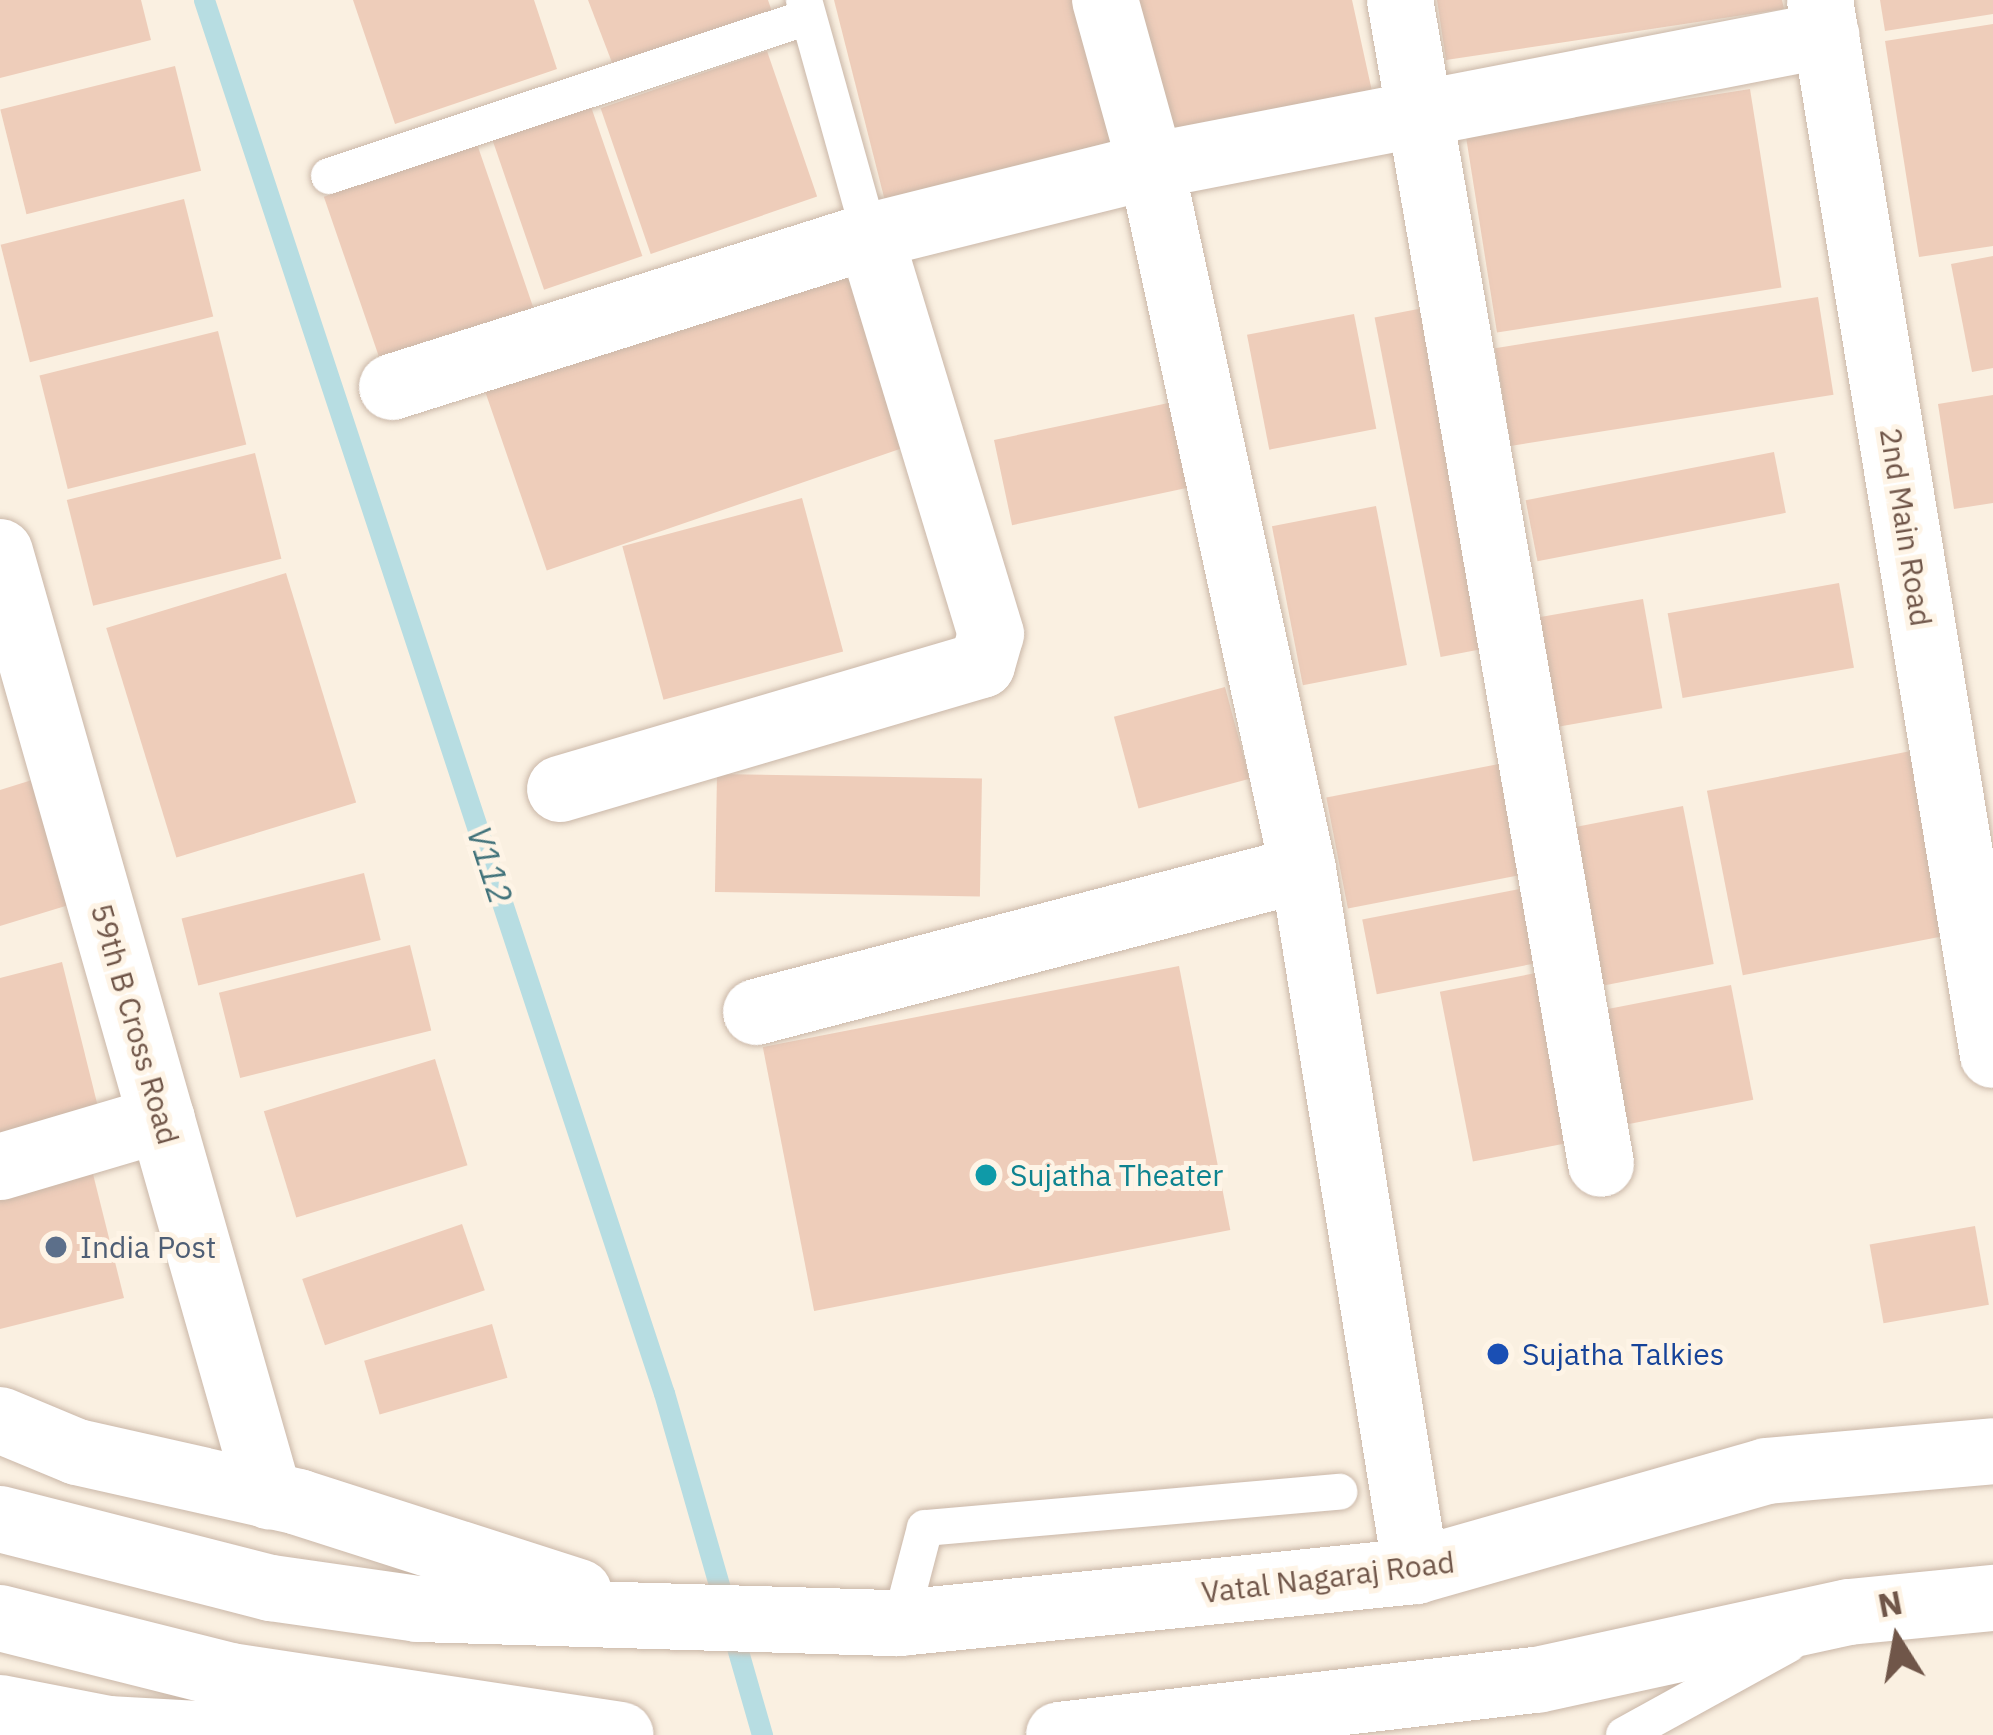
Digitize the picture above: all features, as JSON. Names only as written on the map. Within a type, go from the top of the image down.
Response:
[{"type":"street","points":[[1105,0],[1151,166],[1303,869],[1416,1571]]},
{"type":"street","points":[[1400,0],[1601,1164]]},
{"type":"street","points":[[392,387],[870,236],[1151,166],[1421,114],[1823,18]]},
{"type":"street","name":"2nd Main Road","points":[[1823,18],[1993,1054]]},
{"type":"street","points":[[560,789],[982,665],[992,634],[870,236]]},
{"type":"street","name":"59th B Cross Road","points":[[0,552],[269,1496]]},
{"type":"street","points":[[756,1012],[1303,869]]},
{"type":"street","points":[[0,1167],[162,1119]]},
{"type":"street","points":[[0,1420],[77,1452],[269,1496],[651,1615]]},
{"type":"street","name":"Vatal Nagaraj Road","points":[[651,1615],[884,1623],[1416,1571],[1766,1471],[1993,1451]]},
{"type":"street","points":[[0,1519],[131,1557],[355,1600],[651,1615]]},
{"type":"street","points":[[1059,1735],[1537,1680],[1850,1612],[1992,1598]]},
{"type":"street","points":[[0,1618],[231,1676],[514,1723],[621,1735]]},
{"type":"street","points":[[0,1708],[108,1729],[216,1735]]},
{"type":"street","points":[[236,1735],[514,1723]]},
{"type":"lane","points":[[328,176],[806,8],[870,236]]},
{"type":"lane","points":[[884,1623],[925,1528],[1340,1492]]},
{"type":"lane","points":[[1624,1735],[1850,1612]]},
{"type":"building","points":[[0,0],[141,0],[151,40],[0,78]]},
{"type":"building","points":[[353,0],[534,0],[557,69],[395,124]]},
{"type":"building","points":[[588,0],[768,0],[773,15],[616,73]]},
{"type":"building","points":[[834,0],[1085,0],[1126,158],[889,217]]},
{"type":"building","points":[[1125,0],[1352,0],[1375,105],[1158,136]]},
{"type":"building","points":[[1437,0],[1782,0],[1784,9],[1446,60]]},
{"type":"building","points":[[1880,0],[1993,0],[1993,14],[1885,31]]},
{"type":"building","points":[[1993,24],[1993,246],[1919,257],[1885,41]]},
{"type":"building","points":[[767,51],[817,197],[651,254],[601,108]]},
{"type":"building","points":[[175,66],[201,171],[26,214],[0,110]]},
{"type":"building","points":[[1750,89],[1781,288],[1497,333],[1466,134]]},
{"type":"building","points":[[588,98],[642,256],[544,290],[490,132]]},
{"type":"building","points":[[477,144],[535,312],[382,365],[324,197]]},
{"type":"building","points":[[184,199],[213,316],[30,362],[1,245]]},
{"type":"building","points":[[852,256],[916,443],[547,571],[482,383]]},
{"type":"building","points":[[1993,256],[1993,368],[1972,372],[1951,264]]},
{"type":"building","points":[[1818,297],[1833,395],[1511,446],[1495,348]]},
{"type":"building","points":[[1459,301],[1525,641],[1441,657],[1375,317]]},
{"type":"building","points":[[1354,314],[1376,429],[1269,450],[1247,335]]},
{"type":"building","points":[[218,331],[246,445],[68,489],[39,376]]},
{"type":"building","points":[[1993,395],[1993,503],[1954,509],[1938,404]]},
{"type":"building","points":[[1173,402],[1191,487],[1012,525],[994,440]]},
{"type":"building","points":[[1774,452],[1786,513],[1537,561],[1526,500]]},
{"type":"building","points":[[255,453],[281,559],[93,606],[67,500]]},
{"type":"building","points":[[802,498],[843,652],[663,700],[622,546]]},
{"type":"building","points":[[1376,506],[1407,665],[1303,685],[1272,526]]},
{"type":"building","points":[[286,573],[356,803],[176,857],[106,628]]},
{"type":"building","points":[[1839,583],[1854,668],[1683,698],[1668,613]]},
{"type":"building","points":[[1643,599],[1662,708],[1544,729],[1525,620]]},
{"type":"building","points":[[1225,687],[1250,779],[1139,809],[1114,717]]},
{"type":"building","points":[[1916,750],[1952,935],[1743,975],[1707,791]]},
{"type":"building","points":[[1504,763],[1526,874],[1348,908],[1326,798]]},
{"type":"building","points":[[717,774],[982,779],[980,897],[715,892]]},
{"type":"building","points":[[32,780],[72,904],[0,926],[0,790]]},
{"type":"building","points":[[1683,806],[1714,964],[1600,986],[1569,828]]},
{"type":"building","points":[[364,873],[381,940],[198,985],[182,918]]},
{"type":"building","points":[[1535,886],[1550,961],[1377,994],[1362,920]]},
{"type":"building","points":[[410,945],[431,1030],[240,1078],[219,993]]},
{"type":"building","points":[[62,962],[100,1115],[0,1141],[0,978]]},
{"type":"building","points":[[1179,966],[1230,1230],[814,1311],[763,1047]]},
{"type":"building","points":[[1541,972],[1574,1142],[1473,1161],[1440,992]]},
{"type":"building","points":[[1731,985],[1753,1100],[1611,1128],[1589,1013]]},
{"type":"building","points":[[435,1059],[467,1165],[296,1217],[264,1111]]},
{"type":"building","name":"India Post","points":[[93,1174],[124,1298],[0,1329],[0,1197]]},
{"type":"building","points":[[462,1224],[485,1290],[325,1345],[302,1279]]},
{"type":"building","points":[[1975,1226],[1989,1305],[1884,1323],[1870,1245]]},
{"type":"building","points":[[492,1324],[507,1378],[380,1414],[364,1361]]},
{"type":"waterway","name":"V112","points":[[204,0],[664,1393],[762,1735]]},
{"type":"place","name":"Sujatha Theater","points":[[986,1175]]},
{"type":"place","name":"India Post","points":[[56,1247]]},
{"type":"place","name":"Sujatha Talkies","points":[[1498,1354]]}]
